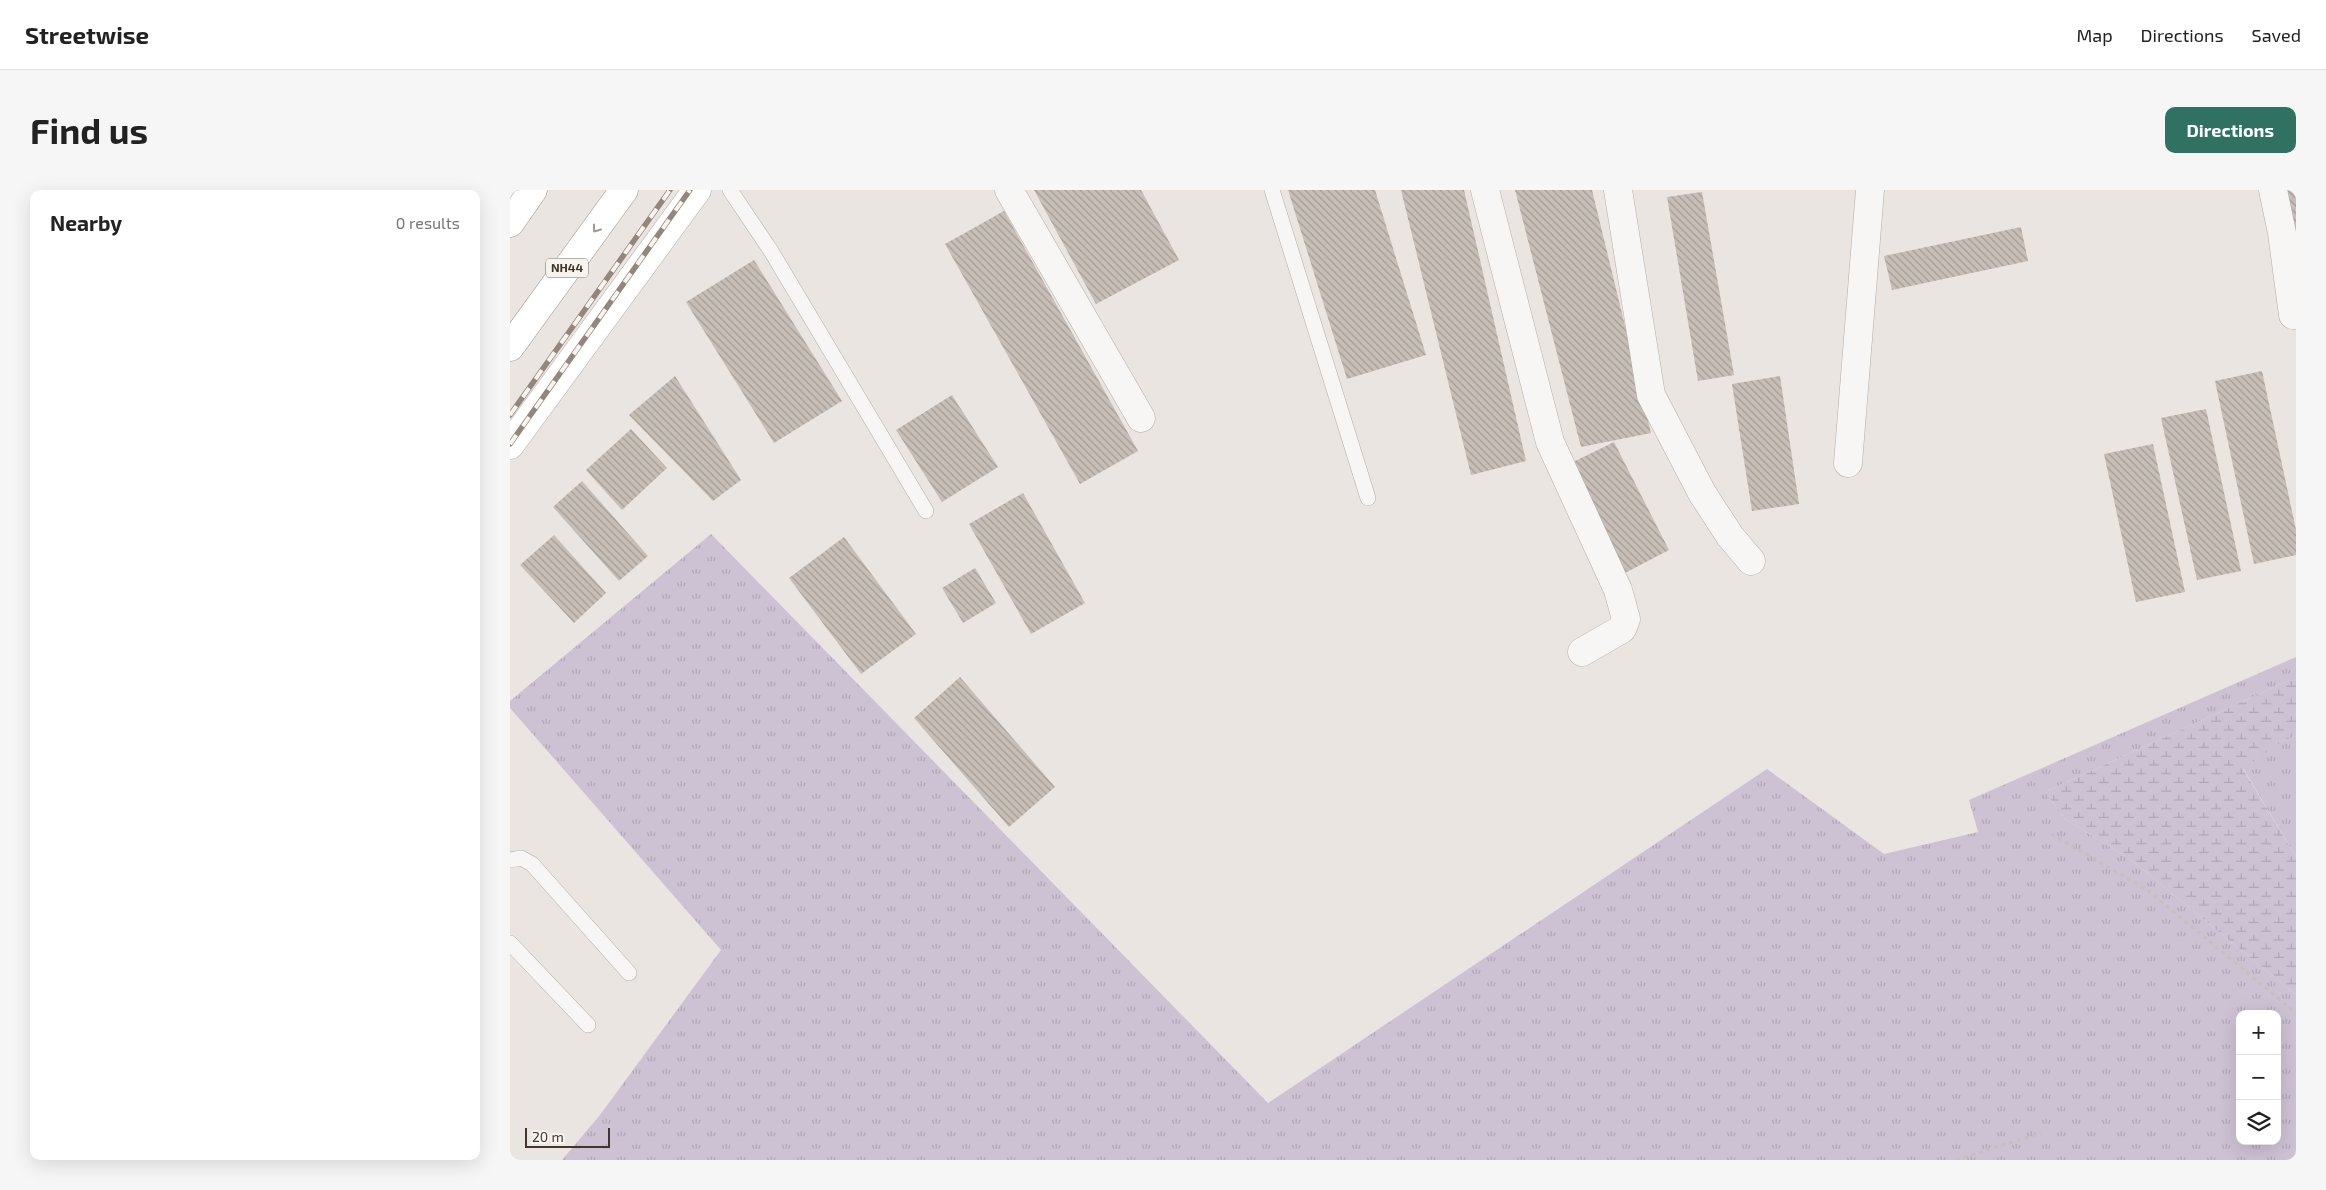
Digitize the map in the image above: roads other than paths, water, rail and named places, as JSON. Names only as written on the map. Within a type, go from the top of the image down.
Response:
[{"type":"main road","points":[[510,223],[533,190]]},
{"type":"main road","name":"NH44","points":[[510,347],[624,190]]},
{"type":"main road","points":[[510,445],[697,190]]},
{"type":"street","points":[[1009,190],[1141,418]]},
{"type":"street","points":[[1486,190],[1550,442],[1618,590],[1626,619],[1622,630],[1582,652]]},
{"type":"street","points":[[1618,190],[1651,395],[1702,493],[1730,536],[1751,561]]},
{"type":"street","points":[[1848,463],[1870,190]]},
{"type":"street","points":[[2273,190],[2282,233],[2293,315],[2296,314]]},
{"type":"lane","points":[[730,190],[772,251],[926,511]]},
{"type":"lane","points":[[1272,190],[1368,498]]},
{"type":"lane","points":[[510,860],[521,858],[532,864],[628,972]]},
{"type":"lane","points":[[510,943],[588,1025]]},
{"type":"railway","points":[[510,415],[670,190]]},
{"type":"railway","points":[[510,444],[690,190]]}]
